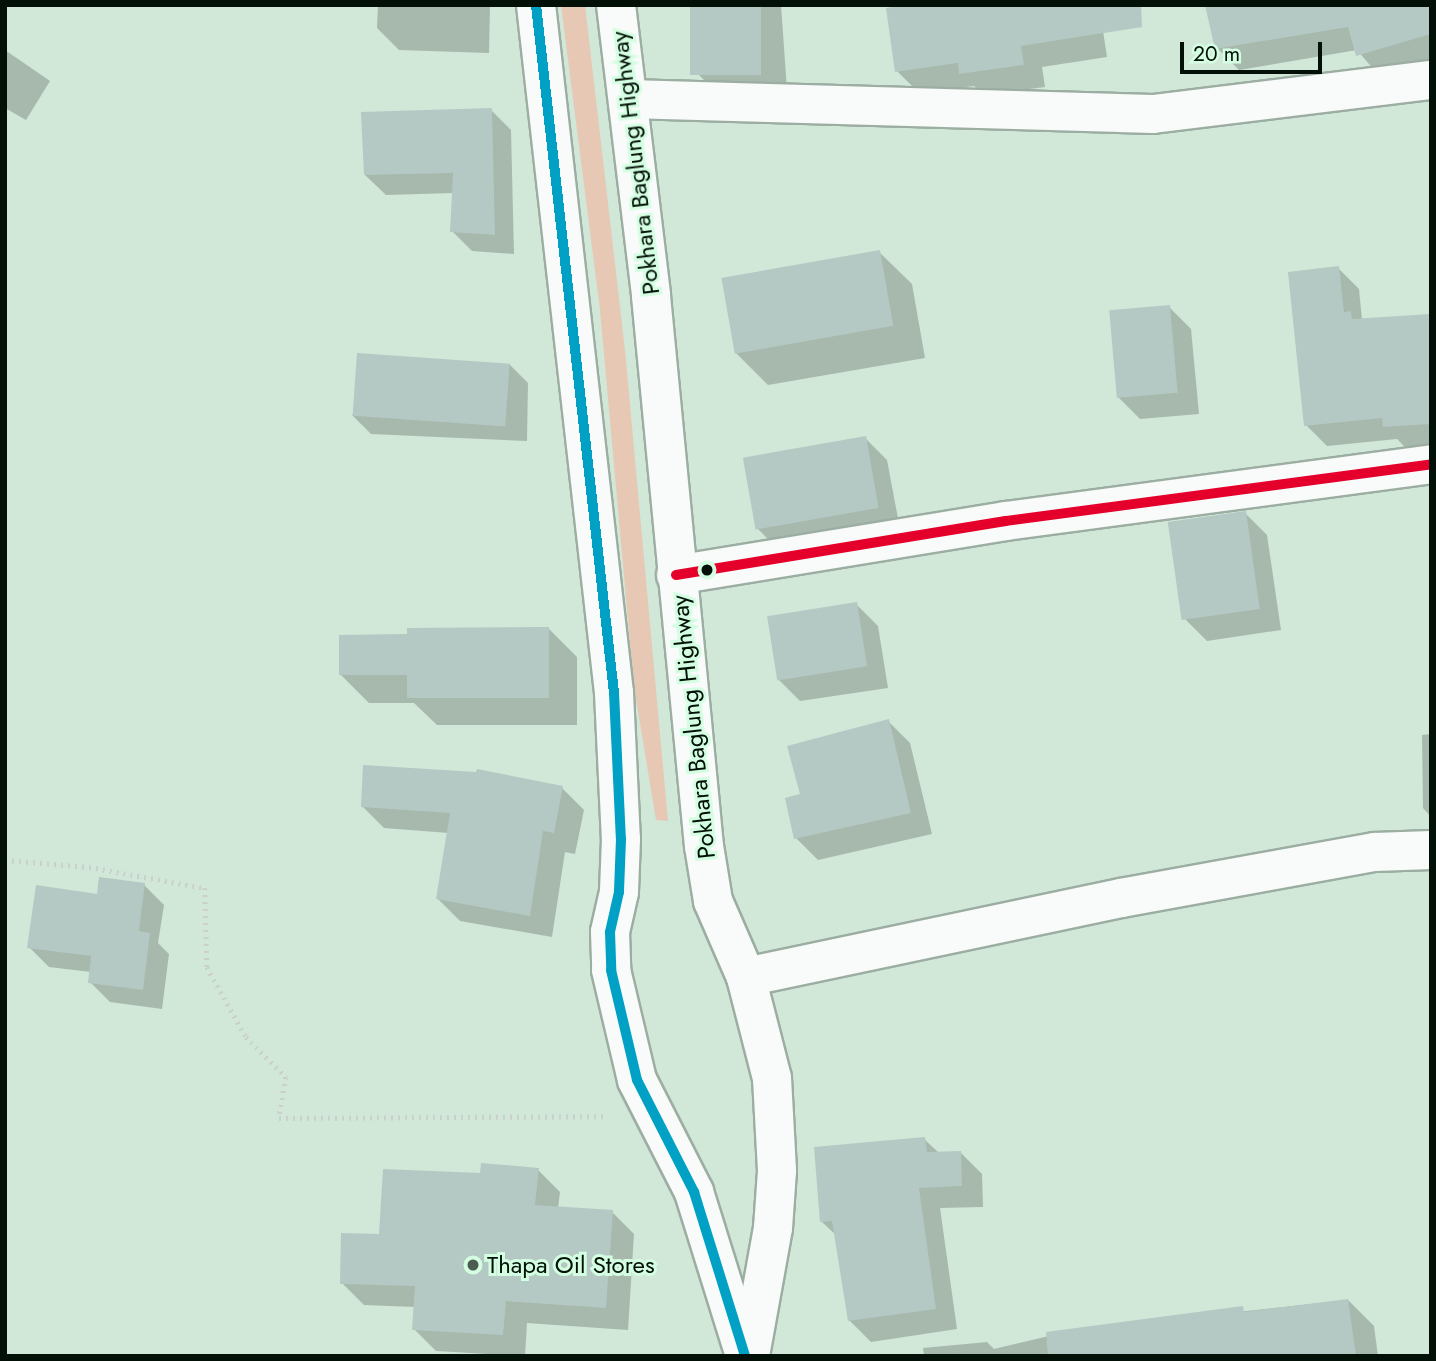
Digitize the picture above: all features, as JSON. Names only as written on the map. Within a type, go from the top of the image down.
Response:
[{"type":"main road","name":"Pokhara Baglung Highway","points":[[536,5],[614,693],[621,839],[619,892],[610,932],[611,970],[624,1036],[637,1080],[694,1192],[747,1356]]},
{"type":"main road","name":"Pokhara Baglung Highway","points":[[616,5],[713,901],[746,977],[772,1078],[777,1171],[772,1228],[747,1356]]},
{"type":"main road","points":[[628,99],[1153,114],[1431,80]]},
{"type":"main road","points":[[676,575],[1006,521],[1431,464]]},
{"type":"main road","points":[[746,977],[1174,888],[1376,852],[1431,850]]},
{"type":"path","points":[[5,860],[89,867],[205,888],[207,967],[246,1037],[286,1077],[279,1118],[655,1114]]},
{"type":"shaded area","points":[[561,5],[585,5],[625,350],[668,821],[656,820],[634,687],[600,310]]},
{"type":"building","points":[[690,5],[761,5],[761,75],[690,75]]},
{"type":"building","points":[[907,5],[1141,5],[1142,27],[1021,46],[1024,65],[959,74],[958,63],[895,72],[886,8]]},
{"type":"building","points":[[1205,5],[1431,5],[1431,34],[1356,56],[1348,27],[1215,49]]},
{"type":"building","points":[[492,108],[495,235],[450,232],[453,173],[364,175],[361,112]]},
{"type":"building","points":[[880,250],[893,326],[735,354],[721,278]]},
{"type":"building","points":[[1339,266],[1344,312],[1351,311],[1352,319],[1431,314],[1431,424],[1383,427],[1382,418],[1304,426],[1288,272]]},
{"type":"building","points":[[1170,305],[1178,393],[1117,398],[1109,310]]},
{"type":"building","points":[[357,353],[510,364],[505,427],[353,416]]},
{"type":"building","points":[[866,436],[879,508],[756,530],[743,458]]},
{"type":"building","points":[[1246,511],[1260,609],[1182,620],[1168,522]]},
{"type":"building","points":[[857,602],[867,666],[777,680],[767,616]]},
{"type":"building","points":[[549,627],[549,698],[407,698],[407,675],[339,675],[339,635],[407,634],[407,628]]},
{"type":"building","points":[[889,719],[911,813],[794,839],[785,798],[800,794],[787,746]]},
{"type":"building","points":[[363,765],[476,772],[477,769],[563,786],[554,833],[543,831],[530,916],[436,899],[450,813],[361,807]]},
{"type":"building","points":[[99,877],[145,883],[139,931],[150,933],[143,990],[88,983],[91,956],[27,948],[36,885],[97,894]]},
{"type":"building","points":[[925,1137],[927,1152],[961,1151],[962,1186],[919,1188],[936,1309],[848,1321],[832,1221],[820,1222],[814,1147]]},
{"type":"building","points":[[481,1163],[539,1168],[535,1205],[613,1210],[606,1308],[506,1301],[503,1335],[412,1330],[415,1286],[340,1284],[341,1233],[379,1234],[383,1169],[480,1173]]},
{"type":"building","points":[[1348,1299],[1356,1356],[1048,1356],[1046,1332],[1243,1306],[1244,1312]]},
{"type":"transit line","points":[[536,5],[614,693],[621,839],[619,892],[610,932],[611,970],[637,1080],[694,1192],[745,1356]]},
{"type":"transit line","points":[[676,575],[1006,521],[1431,464]]},
{"type":"place","name":"Thapa Oil Stores","points":[[473,1265]]}]
